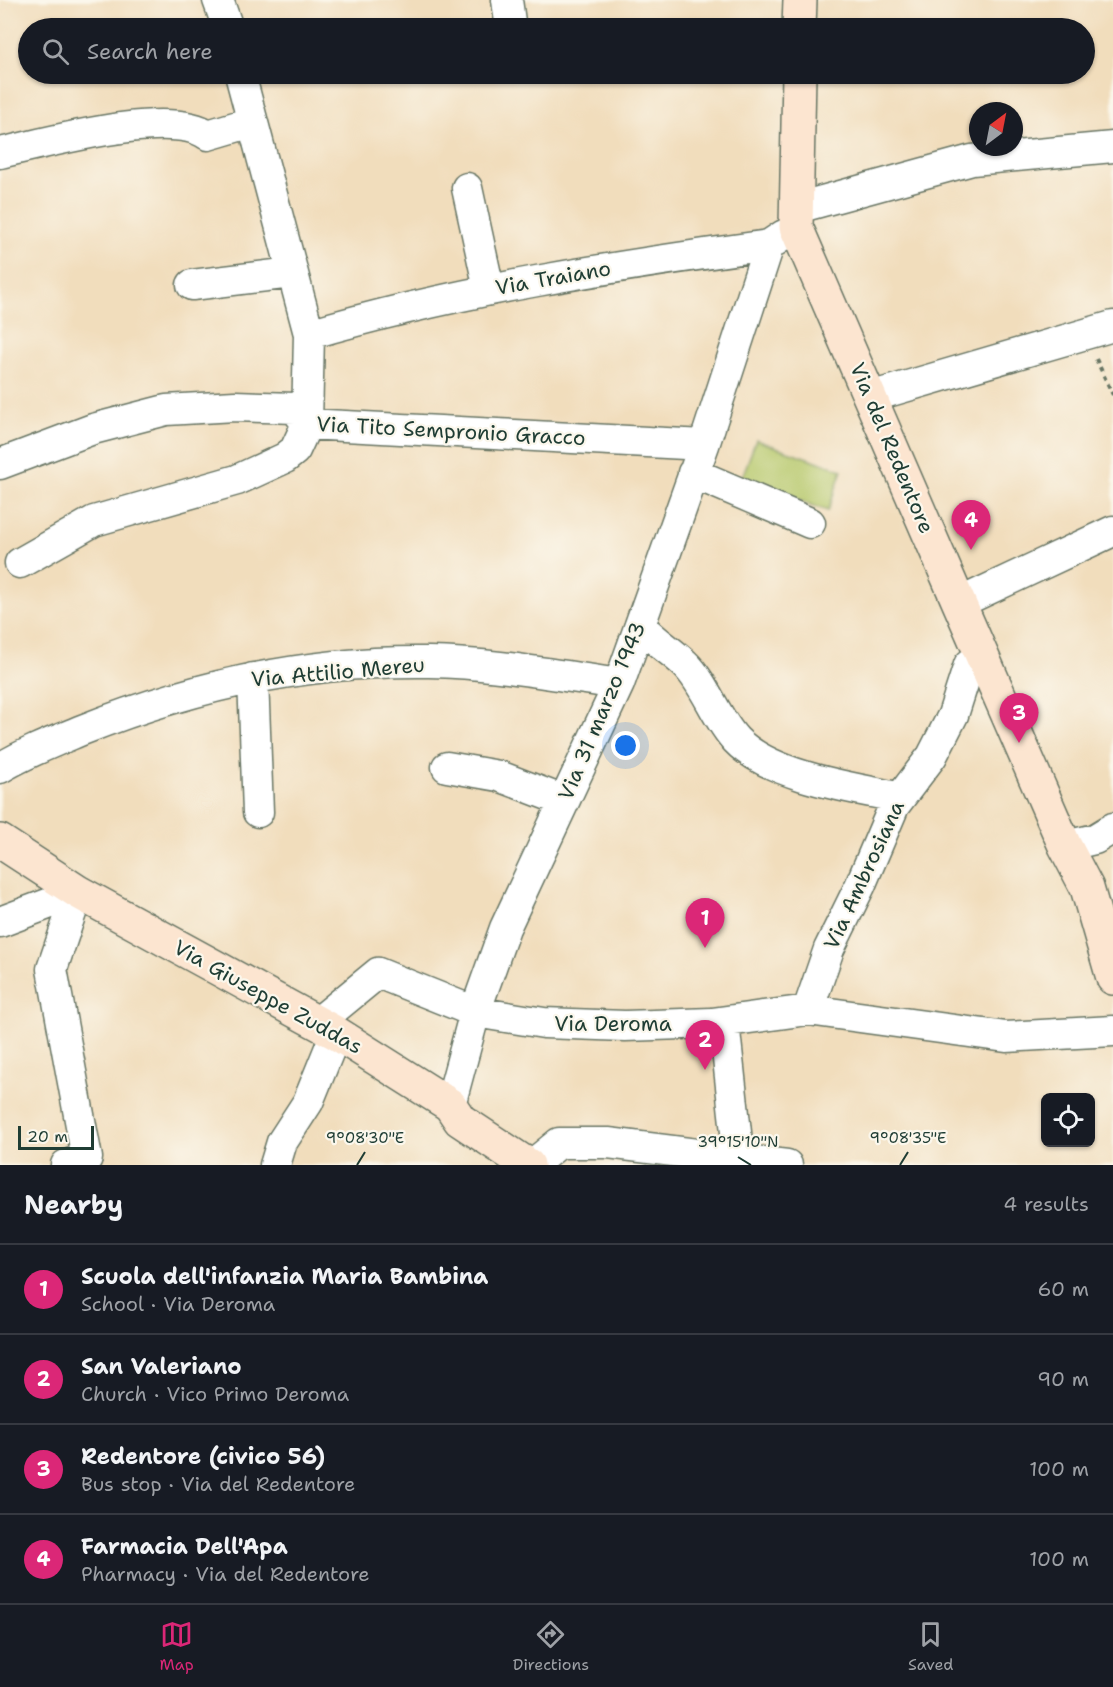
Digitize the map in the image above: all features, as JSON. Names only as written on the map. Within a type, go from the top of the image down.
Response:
[{"type":"street","points":[[218,0],[224,18]]},
{"type":"street","points":[[800,0],[800,18]]},
{"type":"street","points":[[20,563],[94,521],[237,480],[285,459],[295,450],[307,424],[309,334],[242,84]]},
{"type":"street","name":"Via del Redentore","points":[[799,84],[797,218],[958,603],[1065,846],[1087,888],[1113,978]]},
{"type":"street","points":[[0,153],[134,125],[197,127],[208,135],[252,122]]},
{"type":"street","name":"Via Traiano","points":[[309,334],[415,305],[489,289],[632,263],[769,245],[797,218],[972,160],[1113,147]]},
{"type":"street","points":[[467,188],[489,289]]},
{"type":"street","name":"Via 31 marzo 1943","points":[[450,1105],[474,1012],[505,927],[619,684],[704,445],[769,245]]},
{"type":"street","points":[[192,285],[292,273]]},
{"type":"street","points":[[870,397],[1113,326]]},
{"type":"street","name":"Via Tito Sempronio Gracco","points":[[0,464],[93,429],[166,410],[235,406],[295,408],[307,424],[704,445]]},
{"type":"street","points":[[693,473],[810,523]]},
{"type":"street","points":[[958,603],[1113,531]]},
{"type":"street","points":[[639,625],[652,639],[686,664],[736,741],[766,760],[830,785],[898,797]]},
{"type":"street","name":"Via Ambrosiana","points":[[808,1010],[829,949],[898,797],[932,756],[953,715],[969,665],[982,654]]},
{"type":"street","name":"Via Attilio Mereu","points":[[0,768],[33,748],[135,709],[253,678],[333,668],[428,662],[492,667],[619,684]]},
{"type":"street","points":[[253,678],[258,812]]},
{"type":"street","points":[[447,767],[499,776],[564,801]]},
{"type":"street","points":[[1065,846],[1095,839],[1113,828]]},
{"type":"street","name":"Via Giuseppe Zuddas","points":[[0,841],[76,899],[326,1028],[450,1105],[460,1120],[519,1162]]},
{"type":"street","points":[[0,922],[61,899],[76,899],[52,969],[87,1158],[66,1165]]},
{"type":"street","name":"Via Deroma","points":[[326,1028],[378,973],[474,1012],[544,1023],[625,1026],[724,1022],[808,1010],[1006,1037],[1113,1031]]},
{"type":"street","points":[[724,1022],[739,1160]]},
{"type":"street","points":[[275,1165],[282,1142],[308,1102],[326,1028]]},
{"type":"street","points":[[519,1162],[559,1143],[608,1143],[787,1165]]},
{"type":"path","points":[[1084,334],[1113,395]]},
{"type":"green space","points":[[756,440],[842,470],[828,511],[741,480]]},
{"type":"place","name":"Farmacia Dell'Apa","points":[[971,550]]},
{"type":"place","name":"Redentore (civico 56)","points":[[1019,743]]},
{"type":"place","name":"Scuola dell'infanzia Maria Bambina","points":[[705,948]]},
{"type":"place","name":"San Valeriano","points":[[705,1070]]}]
